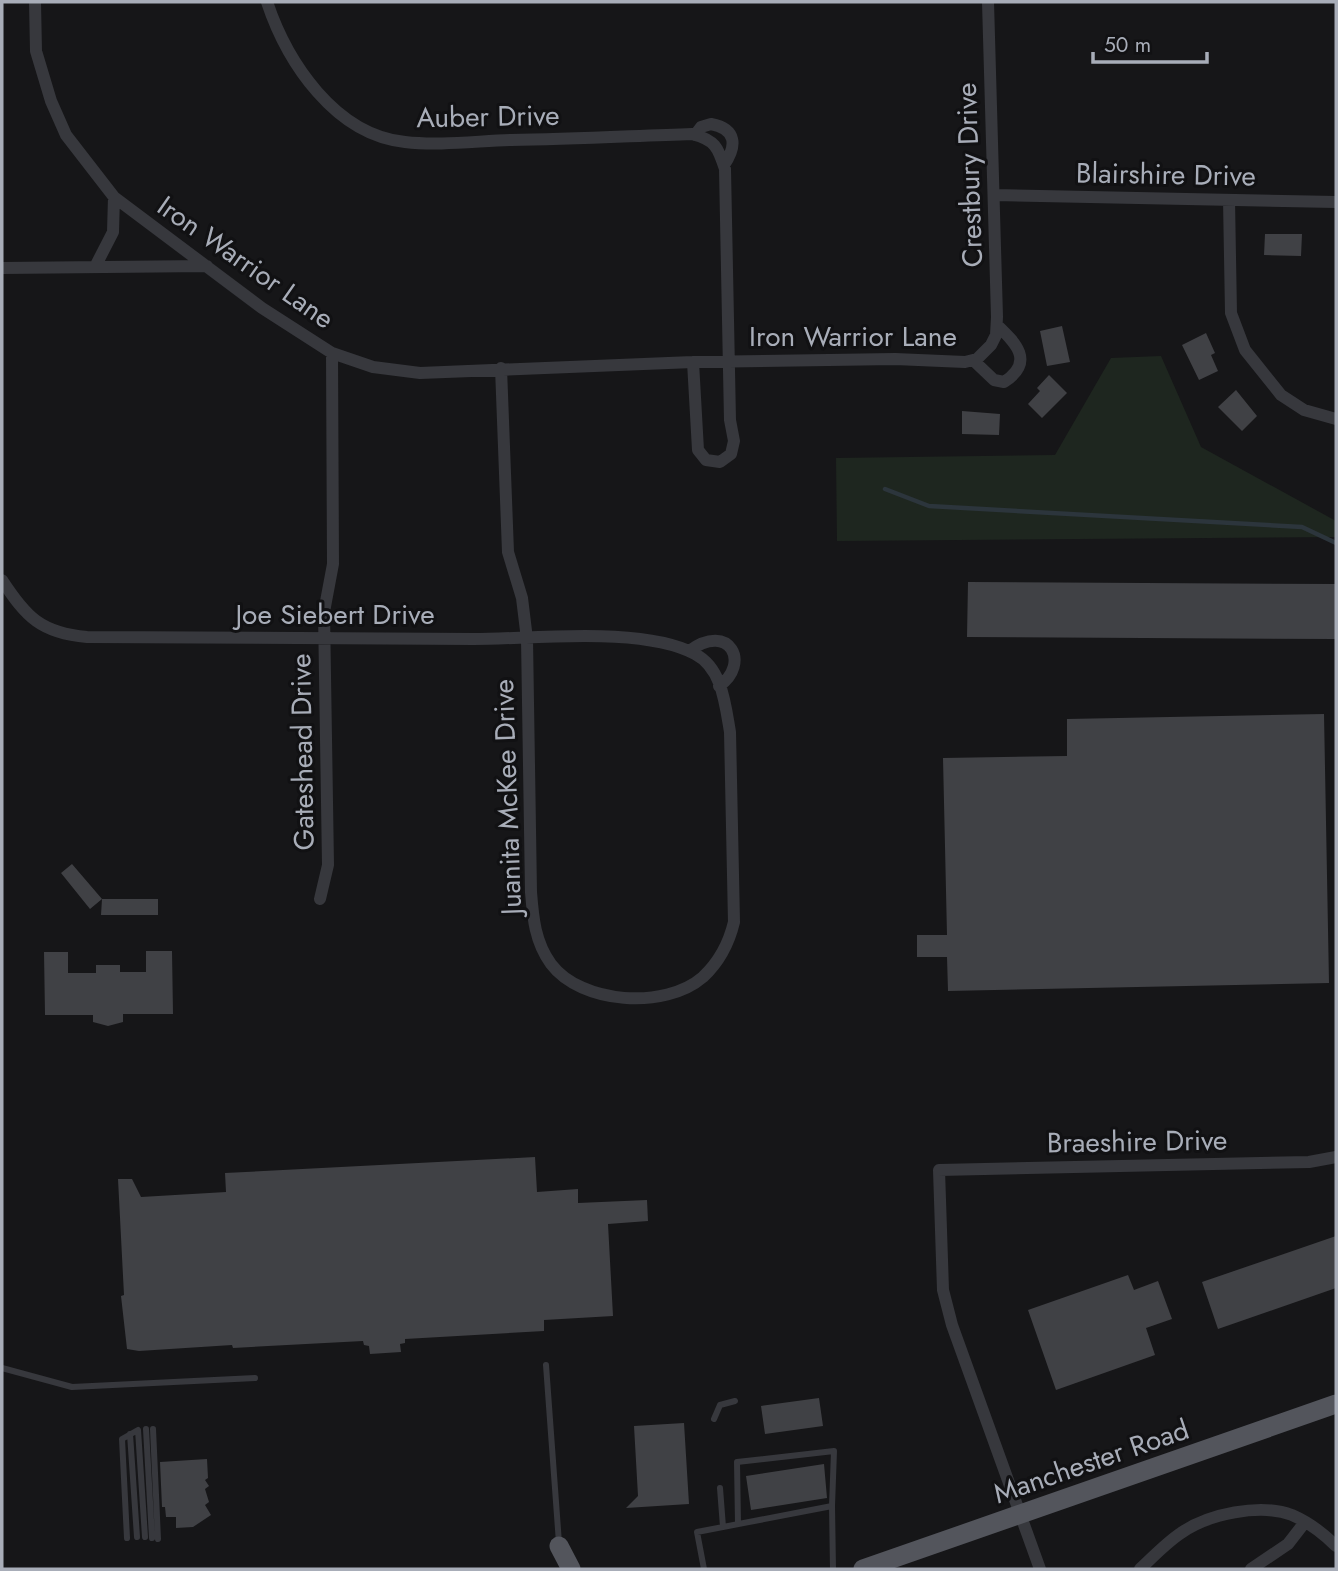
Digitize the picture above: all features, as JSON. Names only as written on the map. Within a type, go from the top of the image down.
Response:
[{"type":"main road","name":"Manchester Road","points":[[863,1569],[1336,1404]]},
{"type":"main road","points":[[555,1569],[559,1546]]},
{"type":"main road","points":[[559,1546],[570,1569]]},
{"type":"street","name":"Iron Warrior Lane","points":[[35,2],[36,51],[51,101],[66,135],[114,197],[262,308],[332,353],[373,367],[420,373],[693,362],[975,359]]},
{"type":"street","name":"Auber Drive","points":[[267,2],[277,32],[295,64],[324,97],[348,120],[404,142],[695,135],[710,139],[718,146],[724,165],[730,362]]},
{"type":"street","name":"Crestbury Drive","points":[[975,359],[991,345],[996,325],[988,2]]},
{"type":"street","name":"Blairshire Drive","points":[[994,195],[1336,202]]},
{"type":"street","points":[[95,267],[113,232],[114,197]]},
{"type":"street","points":[[1229,200],[1231,313],[1245,350],[1281,395],[1304,410],[1336,419]]},
{"type":"street","points":[[2,268],[207,266]]},
{"type":"street","points":[[975,359],[994,380],[1004,382],[1014,374],[1020,352],[1016,343],[996,325]]},
{"type":"street","name":"Gateshead Drive","points":[[320,899],[328,865],[324,612],[333,564],[332,353]]},
{"type":"street","name":"Iron Warrior Lane","points":[[693,362],[698,450],[706,460],[720,462],[734,448],[730,420],[730,362]]},
{"type":"street","name":"Juanita McKee Drive","points":[[501,368],[506,531],[511,570],[526,613],[534,923],[540,946],[552,965],[574,984],[597,994],[616,998],[672,992],[701,978],[730,940],[734,922],[730,732],[712,665]]},
{"type":"street","name":"Joe Siebert Drive","points":[[2,580],[21,610],[62,635],[653,640],[689,651],[712,665]]},
{"type":"street","points":[[689,651],[712,640],[722,640],[730,645],[735,655],[733,665],[719,686]]},
{"type":"street","name":"Braeshire Drive","points":[[1020,1515],[952,1325],[943,1290],[939,1170],[1309,1161],[1336,1157]]},
{"type":"street","points":[[1140,1569],[1183,1532],[1218,1517],[1275,1511],[1305,1522],[1336,1546]]},
{"type":"street","points":[[1020,1515],[1040,1569]]},
{"type":"street","points":[[1251,1569],[1288,1544],[1305,1522]]},
{"type":"lane","points":[[546,1365],[561,1569]]},
{"type":"lane","points":[[2,1368],[72,1387],[255,1378]]},
{"type":"lane","points":[[714,1419],[720,1405],[735,1401]]},
{"type":"lane","points":[[127,1538],[121,1439],[138,1430],[151,1538],[150,1429]]},
{"type":"lane","points":[[130,1434],[136,1537]]},
{"type":"lane","points":[[738,1524],[737,1462],[834,1451],[833,1569]]},
{"type":"lane","points":[[720,1488],[723,1527]]},
{"type":"lane","points":[[704,1569],[697,1532],[832,1506]]},
{"type":"shaded area","points":[[1161,356],[1201,447],[1336,521],[1336,537],[837,541],[836,458],[1055,455],[1111,358]]},
{"type":"building","points":[[1265,234],[1302,234],[1301,256],[1264,255]]},
{"type":"building","points":[[1062,326],[1070,362],[1047,366],[1040,331]]},
{"type":"building","points":[[1206,333],[1215,353],[1211,355],[1218,371],[1199,380],[1182,345]]},
{"type":"building","points":[[1049,375],[1067,393],[1042,418],[1028,404]]},
{"type":"building","points":[[1236,390],[1257,416],[1242,431],[1218,407]]},
{"type":"building","points":[[962,411],[1000,414],[999,435],[962,434]]},
{"type":"building","points":[[968,582],[1336,584],[1336,639],[967,637]]},
{"type":"building","points":[[1324,714],[1329,983],[948,991],[947,957],[917,957],[917,935],[947,935],[943,758],[1067,756],[1067,719]]},
{"type":"building","points":[[72,864],[102,899],[90,909],[61,873]]},
{"type":"building","points":[[102,899],[158,899],[158,915],[101,915]]},
{"type":"building","points":[[146,951],[172,951],[173,1014],[123,1014],[123,1022],[108,1026],[93,1022],[93,1015],[45,1015],[44,952],[68,952],[68,973],[96,973],[96,965],[120,965],[120,972],[146,972]]},
{"type":"building","points":[[535,1157],[537,1192],[578,1189],[578,1203],[647,1200],[648,1221],[608,1224],[613,1316],[544,1320],[544,1331],[405,1339],[405,1343],[400,1344],[401,1352],[370,1354],[369,1346],[364,1345],[363,1341],[233,1348],[232,1345],[139,1351],[127,1349],[121,1296],[124,1295],[118,1179],[132,1179],[141,1197],[226,1192],[225,1173]]},
{"type":"building","points":[[1336,1236],[1336,1288],[1218,1329],[1202,1282]]},
{"type":"building","points":[[1128,1275],[1134,1290],[1158,1281],[1172,1319],[1146,1328],[1155,1355],[1056,1390],[1028,1310]]},
{"type":"building","points":[[819,1398],[823,1426],[765,1434],[761,1406]]},
{"type":"building","points":[[684,1423],[689,1504],[626,1508],[638,1496],[634,1426]]},
{"type":"building","points":[[207,1459],[208,1478],[205,1480],[209,1486],[205,1489],[209,1502],[205,1505],[211,1515],[193,1527],[176,1528],[176,1517],[166,1517],[165,1507],[162,1507],[160,1462]]},
{"type":"building","points":[[824,1464],[827,1498],[751,1510],[746,1476]]},
{"type":"waterway","points":[[885,489],[929,506],[1302,527],[1336,543]]}]
